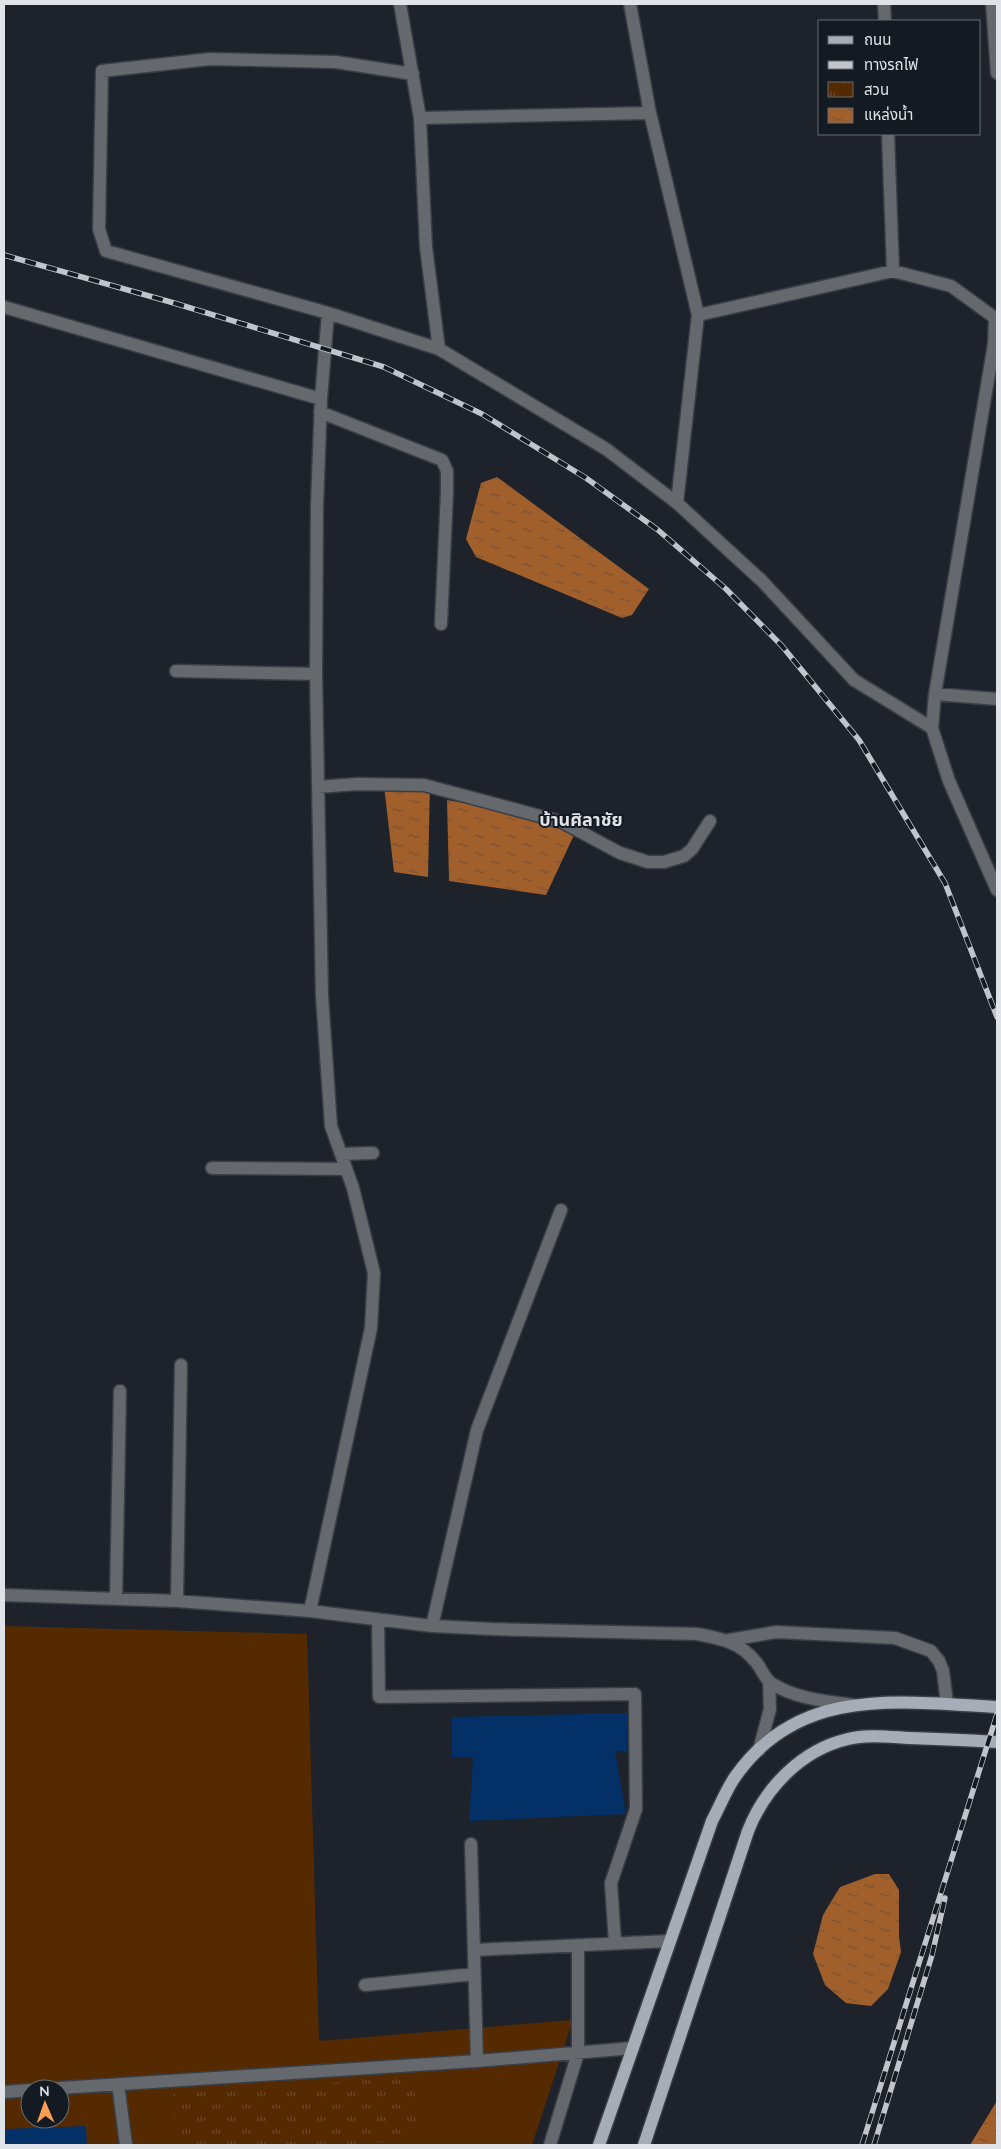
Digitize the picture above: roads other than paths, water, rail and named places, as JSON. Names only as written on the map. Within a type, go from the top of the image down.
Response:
[{"type":"main road","points":[[600,2145],[712,1821],[736,1777],[759,1750],[791,1723],[823,1711],[853,1705],[947,1704],[997,1707]]},
{"type":"main road","points":[[644,2145],[751,1824],[757,1810],[787,1771],[815,1752],[848,1739],[881,1736],[997,1742]]},
{"type":"street","points":[[400,4],[420,118],[426,247],[439,349]]},
{"type":"street","points":[[630,4],[650,113],[698,315],[677,503]]},
{"type":"street","points":[[884,4],[885,20]]},
{"type":"street","points":[[992,4],[997,73]]},
{"type":"street","points":[[412,74],[336,62],[210,59],[102,70],[99,229],[106,251],[328,313],[439,349],[606,449],[677,503],[762,581],[854,680],[932,728]]},
{"type":"street","points":[[420,118],[650,113]]},
{"type":"street","points":[[888,135],[893,271]]},
{"type":"street","points":[[698,315],[893,271],[951,286],[996,314],[994,344],[935,694],[932,728],[949,782],[997,890]]},
{"type":"street","points":[[4,307],[320,406],[442,460],[447,471],[448,492],[441,624]]},
{"type":"street","points":[[310,1611],[371,1328],[374,1274],[353,1188],[331,1126],[322,996],[316,674],[316,506],[320,406],[328,313]]},
{"type":"street","points":[[176,671],[316,674]]},
{"type":"street","points":[[935,694],[997,699]]},
{"type":"street","points":[[318,787],[357,784],[424,784],[562,822],[620,853],[648,862],[664,862],[684,856],[692,849],[710,821]]},
{"type":"street","points":[[341,1154],[373,1153]]},
{"type":"street","points":[[212,1168],[345,1169]]},
{"type":"street","points":[[432,1626],[477,1430],[561,1210]]},
{"type":"street","points":[[177,1601],[181,1365]]},
{"type":"street","points":[[116,1599],[120,1391]]},
{"type":"street","points":[[4,1595],[177,1601],[310,1611],[432,1626],[580,1633],[697,1634],[729,1640],[776,1632],[895,1638],[931,1651],[939,1661],[943,1671],[947,1704]]},
{"type":"street","points":[[378,1619],[379,1697],[635,1694],[636,1809],[611,1883],[615,1943]]},
{"type":"street","points":[[729,1640],[754,1659],[769,1682],[770,1709],[759,1750]]},
{"type":"street","points":[[769,1682],[809,1699],[853,1705]]},
{"type":"street","points":[[471,1844],[477,2061]]},
{"type":"street","points":[[474,1950],[670,1941]]},
{"type":"street","points":[[550,2145],[578,2053],[578,1945]]},
{"type":"street","points":[[365,1985],[474,1974]]},
{"type":"street","points":[[70,2087],[477,2061],[633,2048]]},
{"type":"street","points":[[118,2084],[126,2145]]},
{"type":"street","points":[[4,2092],[20,2091]]},
{"type":"water","points":[[497,477],[649,589],[632,615],[622,618],[476,557],[466,539],[481,483]]},
{"type":"water","points":[[383,777],[430,783],[428,877],[394,872]]},
{"type":"water","points":[[447,800],[555,819],[574,835],[546,895],[449,881]]},
{"type":"water","points":[[875,1874],[889,1874],[899,1890],[901,1952],[888,1989],[871,2006],[846,2003],[825,1985],[813,1954],[823,1915],[840,1887]]},
{"type":"water","points":[[997,2100],[997,2145],[970,2145],[995,2104]]},
{"type":"railway","points":[[4,255],[174,303],[384,367],[482,414],[586,478],[658,530],[726,589],[782,646],[859,740],[945,883],[997,1017]]},
{"type":"railway","points":[[862,2145],[997,1714]]},
{"type":"railway","points":[[874,2145],[932,1955],[945,1898]]},
{"type":"district","name":"บ้านศิลาชัย","points":[[581,820]]}]
